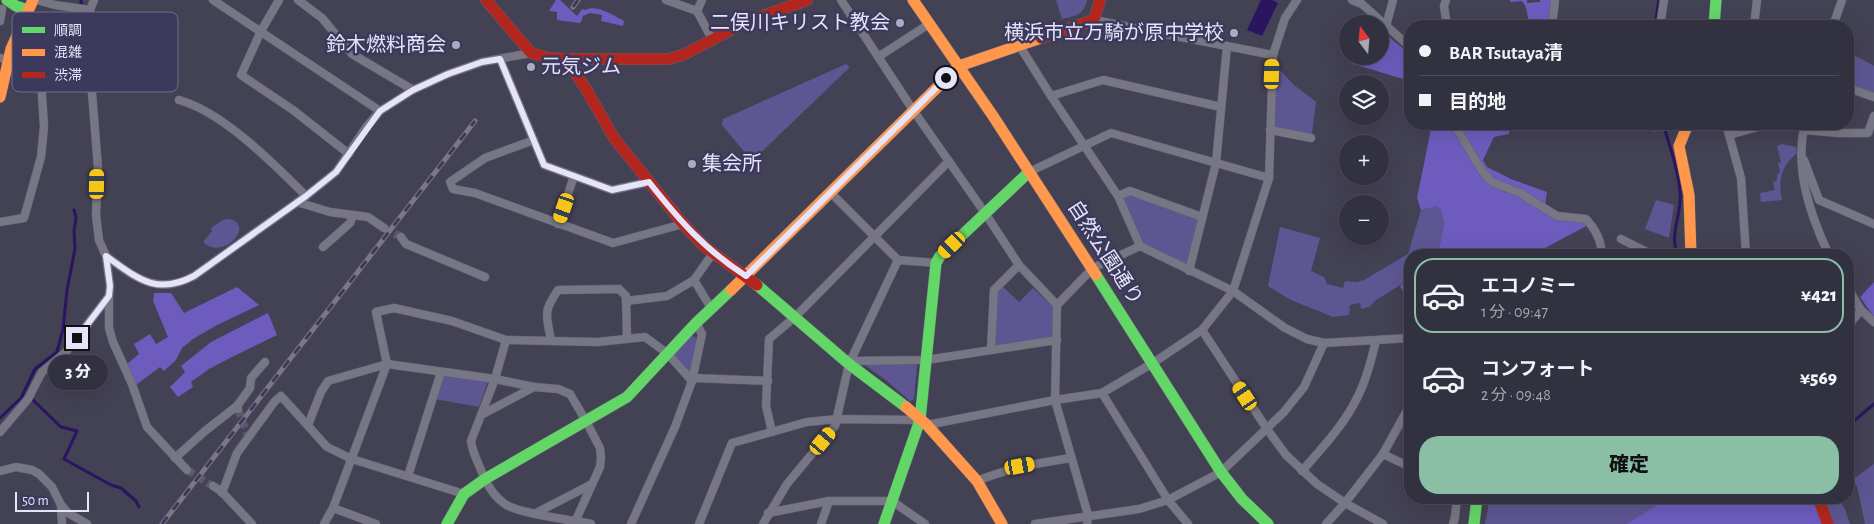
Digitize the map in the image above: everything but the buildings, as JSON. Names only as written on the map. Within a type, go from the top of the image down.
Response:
[{"type":"street","points":[[85,12],[85,9],[94,0]]},
{"type":"street","points":[[213,0],[380,111]]},
{"type":"street","points":[[279,0],[261,31],[241,75],[293,110],[350,154]]},
{"type":"street","points":[[298,0],[322,18],[352,54],[413,90]]},
{"type":"street","points":[[486,0],[531,53]]},
{"type":"street","points":[[666,0],[697,11],[713,41]]},
{"type":"street","points":[[697,11],[702,0]]},
{"type":"street","points":[[106,256],[138,279],[152,284],[170,286],[183,282],[306,196],[336,172],[350,154],[367,126],[380,111],[413,90],[448,74],[482,62],[531,53],[549,58],[566,59],[668,59],[683,55],[713,41],[746,22],[807,0]]},
{"type":"street","points":[[841,0],[913,110],[1019,265],[1057,305]]},
{"type":"street","name":"自然公園通り","points":[[912,0],[1030,172],[1222,472],[1242,499],[1268,524]]},
{"type":"street","points":[[1094,20],[1100,0]]},
{"type":"street","points":[[699,524],[732,443],[807,422],[838,420],[924,423],[1102,393],[1153,363],[1202,330],[1232,291],[1268,178],[1273,55],[1285,18],[1297,0]]},
{"type":"street","points":[[1352,0],[1362,4],[1374,15]]},
{"type":"street","points":[[1389,15],[1393,0]]},
{"type":"street","points":[[1446,0],[1444,6],[1446,20]]},
{"type":"street","points":[[1553,20],[1555,0]]},
{"type":"street","points":[[1661,20],[1664,0]]},
{"type":"street","points":[[1714,20],[1716,0]]},
{"type":"street","points":[[1755,20],[1757,0]]},
{"type":"street","points":[[1835,20],[1842,0]]},
{"type":"street","points":[[0,21],[4,4],[16,6],[33,3],[85,9]]},
{"type":"street","points":[[447,524],[464,494],[627,398],[711,308],[746,276],[959,66],[1094,20],[1273,55]]},
{"type":"street","points":[[878,57],[929,24]]},
{"type":"street","points":[[1389,29],[1404,42]]},
{"type":"street","points":[[1019,45],[1118,196],[1140,246],[1232,291],[1285,328],[1307,339],[1324,343],[1404,339]]},
{"type":"street","points":[[1189,271],[1216,163],[1226,46]]},
{"type":"street","points":[[0,97],[4,59],[12,47]]},
{"type":"street","points":[[500,59],[544,165],[612,190],[649,182]]},
{"type":"street","points":[[566,59],[586,88],[614,138],[683,224],[704,246],[746,276],[924,423],[977,481],[1002,524]]},
{"type":"street","points":[[1051,96],[1103,80],[1221,107]]},
{"type":"street","points":[[1854,90],[1874,97]]},
{"type":"street","points":[[0,222],[24,218],[41,157],[44,127],[42,92]]},
{"type":"street","points":[[92,92],[98,168],[96,215],[99,240],[106,256],[110,286],[109,328],[147,427],[187,470]]},
{"type":"street","points":[[179,100],[193,104],[235,131],[276,165],[306,196]]},
{"type":"street","points":[[1822,130],[1839,133],[1868,133],[1874,116]]},
{"type":"street","points":[[1270,130],[1311,138]]},
{"type":"street","points":[[1458,130],[1482,170],[1492,182],[1520,193],[1557,216],[1586,219],[1597,234],[1601,249]]},
{"type":"street","points":[[1670,130],[1680,140]]},
{"type":"street","points":[[1685,130],[1680,140],[1680,154],[1686,174],[1689,195],[1691,249]]},
{"type":"street","points":[[1728,130],[1741,178],[1746,249]]},
{"type":"street","points":[[1729,134],[1745,130]]},
{"type":"street","points":[[1805,130],[1801,153],[1810,208],[1826,249]]},
{"type":"street","points":[[884,524],[924,423],[926,360],[936,263],[940,256],[1030,172],[1110,133],[1268,178]]},
{"type":"street","points":[[534,140],[485,158],[450,182],[453,189],[475,193],[613,243],[683,224]]},
{"type":"street","points":[[1801,153],[1819,200],[1874,224]]},
{"type":"street","points":[[772,432],[766,406],[770,339],[795,317],[949,161]]},
{"type":"street","points":[[558,224],[574,176]]},
{"type":"street","points":[[1118,196],[1130,191],[1202,217]]},
{"type":"street","points":[[830,192],[898,260],[936,263]]},
{"type":"street","points":[[297,202],[330,212],[368,217],[384,228]]},
{"type":"street","points":[[323,247],[350,223],[353,215]]},
{"type":"street","points":[[402,237],[406,244],[485,277]]},
{"type":"street","points":[[1621,239],[1641,249]]},
{"type":"street","points":[[1088,524],[1088,515],[1055,400],[1057,305],[1092,268],[1140,246]]},
{"type":"street","points":[[626,301],[667,296],[694,280],[713,253]]},
{"type":"street","points":[[762,524],[787,484],[835,426],[838,420],[849,363],[898,260]]},
{"type":"street","points":[[991,350],[994,290],[1019,265]]},
{"type":"street","points":[[694,280],[711,308]]},
{"type":"street","points":[[551,340],[546,313],[548,304],[558,290],[619,289],[626,296],[627,338]]},
{"type":"street","points":[[0,432],[29,397],[42,372],[66,352],[109,296]]},
{"type":"street","points":[[1854,298],[1861,310],[1874,322]]},
{"type":"street","points":[[324,524],[333,508],[387,364],[376,312],[394,308],[452,321],[506,340],[597,342],[645,337],[668,354],[692,380],[768,380]]},
{"type":"street","points":[[1854,319],[1861,310]]},
{"type":"street","points":[[631,524],[675,427],[692,380],[702,334],[696,323]]},
{"type":"street","points":[[1202,330],[1286,455],[1316,484],[1383,524]]},
{"type":"street","points":[[506,340],[495,379],[471,441],[485,480],[495,496],[506,506],[574,522],[591,524]]},
{"type":"street","points":[[849,363],[926,360],[1057,340]]},
{"type":"street","points":[[1302,471],[1343,422],[1358,397],[1368,372],[1376,341]]},
{"type":"street","points":[[1035,524],[1139,509],[1168,500],[1222,472],[1284,412],[1304,387],[1324,343]]},
{"type":"street","points":[[174,458],[205,431],[238,408],[250,388],[251,378],[265,362]]},
{"type":"street","points":[[308,425],[321,392],[328,381],[387,364],[558,389],[570,394],[600,448],[600,467],[574,522]]},
{"type":"street","points":[[408,476],[441,372]]},
{"type":"street","points":[[481,415],[534,387]]},
{"type":"street","points":[[1102,393],[1168,500],[1188,524]]},
{"type":"street","points":[[222,493],[237,453],[248,435],[280,396],[327,447],[352,459],[464,494]]},
{"type":"street","points":[[1326,524],[1383,454],[1404,416]]},
{"type":"street","points":[[1383,454],[1404,464]]},
{"type":"street","points":[[977,481],[1000,471],[1020,466],[1071,458]]},
{"type":"street","points":[[0,471],[16,467],[32,470],[39,474],[52,487],[68,513],[86,524]]},
{"type":"street","points":[[536,513],[592,484]]},
{"type":"street","points":[[213,486],[252,524]]},
{"type":"street","points":[[768,513],[829,501],[892,501],[925,524]]},
{"type":"street","points":[[821,524],[829,501]]},
{"type":"street","points":[[61,504],[62,524]]},
{"type":"street","points":[[1453,524],[1456,504]]},
{"type":"street","points":[[1474,524],[1476,504]]},
{"type":"street","points":[[1820,504],[1828,524]]},
{"type":"street","points":[[333,508],[376,524]]},
{"type":"shaded area","points":[[556,0],[560,0],[577,16],[582,9],[594,8],[610,13],[624,21],[623,26],[601,21],[602,15],[590,13],[583,16],[579,23],[557,20],[557,12],[549,11]]},
{"type":"shaded area","points":[[1056,0],[1087,0],[1081,12],[1062,19]]},
{"type":"shaded area","points":[[1261,0],[1272,0],[1278,3],[1262,36],[1247,30]]},
{"type":"shaded area","points":[[1510,0],[1527,0],[1527,3],[1553,0],[1551,20],[1528,20],[1527,11],[1522,1],[1510,2]]},
{"type":"shaded area","points":[[1389,37],[1404,49],[1404,79],[1356,65],[1389,65]]},
{"type":"shaded area","points":[[1854,56],[1874,66],[1874,93],[1854,86]]},
{"type":"shaded area","points":[[846,64],[849,68],[753,160],[722,125],[723,119]]},
{"type":"shaded area","points":[[1276,66],[1294,85],[1316,102],[1312,134],[1276,128],[1273,124]]},
{"type":"shaded area","points":[[1431,130],[1509,130],[1509,134],[1494,137],[1483,160],[1487,167],[1511,179],[1547,192],[1544,212],[1557,218],[1582,219],[1588,225],[1543,249],[1439,249],[1444,223],[1441,209],[1436,206],[1421,210],[1417,198]]},
{"type":"shaded area","points":[[1782,144],[1796,147],[1797,153],[1787,163],[1782,174],[1780,186],[1782,200],[1761,202],[1760,193],[1775,190],[1773,182],[1777,181],[1777,174],[1780,172],[1778,163],[1781,162],[1777,146]]},
{"type":"shaded area","points":[[1130,194],[1199,218],[1186,266],[1143,244],[1122,197]]},
{"type":"shaded area","points":[[1656,200],[1674,205],[1669,238],[1645,229]]},
{"type":"shaded area","points":[[1436,205],[1441,209],[1444,223],[1439,249],[1409,249],[1421,210]]},
{"type":"shaded area","points":[[229,219],[236,222],[239,228],[234,240],[220,248],[211,247],[203,242],[212,231],[211,228],[223,220]]},
{"type":"shaded area","points":[[1280,227],[1320,238],[1311,271],[1324,277],[1327,284],[1343,288],[1345,281],[1357,282],[1364,280],[1404,256],[1404,283],[1376,300],[1369,307],[1361,309],[1360,303],[1350,305],[1349,315],[1333,317],[1291,300],[1268,286]]},
{"type":"shaded area","points":[[1874,282],[1874,317],[1860,297]]},
{"type":"shaded area","points":[[1404,283],[1404,293],[1400,286]]},
{"type":"shaded area","points":[[1002,286],[1019,302],[1033,288],[1053,307],[1054,336],[995,346],[997,291]]},
{"type":"shaded area","points":[[237,287],[259,305],[193,339],[182,348],[176,360],[164,371],[160,367],[136,385],[127,364],[139,354],[134,344],[150,334],[156,344],[168,337],[153,301],[154,293],[171,293],[184,313]]},
{"type":"shaded area","points":[[268,313],[277,335],[209,369],[191,382],[193,387],[178,397],[170,387],[185,372],[181,366],[211,342]]},
{"type":"shaded area","points":[[690,335],[697,338],[690,375],[672,354]]},
{"type":"shaded area","points":[[862,363],[917,365],[914,399],[910,401]]},
{"type":"shaded area","points":[[442,376],[488,382],[479,407],[435,399]]},
{"type":"shaded area","points":[[1874,464],[1874,524],[1865,524],[1854,479]]},
{"type":"shaded area","points":[[1488,504],[1842,504],[1850,524],[1485,524]]},
{"type":"shaded area","points":[[1659,504],[1815,504],[1822,524],[1627,524]]},
{"type":"waterway","points":[[81,0],[82,12]]},
{"type":"waterway","points":[[1656,20],[1659,0]]},
{"type":"waterway","points":[[1665,130],[1676,166],[1680,191],[1680,207],[1675,231],[1676,249]]},
{"type":"waterway","points":[[0,418],[21,398],[35,369],[57,352],[63,329],[67,290],[75,249],[74,231],[76,218],[74,210]]},
{"type":"waterway","points":[[33,400],[61,427],[77,431],[64,459],[111,485],[121,488],[136,501],[139,507]]},
{"type":"waterway","points":[[1854,419],[1874,404]]},
{"type":"tunnel","points":[[384,228],[401,237]]},
{"type":"tunnel","points":[[238,409],[247,434]]},
{"type":"tunnel","points":[[187,470],[213,486]]},
{"type":"railway","points":[[573,7],[578,0]]},
{"type":"railway","points":[[162,524],[475,121]]},
{"type":"traffic: fast","points":[[7,0],[16,6],[28,10]]},
{"type":"traffic: fast","points":[[1714,20],[1716,0]]},
{"type":"traffic: fast","points":[[884,524],[920,420],[936,263],[940,256],[1029,172]]},
{"type":"traffic: fast","points":[[1096,275],[1221,472],[1242,499],[1268,524]]},
{"type":"traffic: fast","points":[[757,285],[849,364],[906,407]]},
{"type":"traffic: fast","points":[[447,524],[464,494],[485,479],[627,397],[696,323],[731,290]]},
{"type":"traffic: fast","points":[[1474,524],[1476,504]]},
{"type":"traffic: slow","points":[[28,12],[33,0]]},
{"type":"traffic: slow","points":[[913,0],[993,116],[1096,275]]},
{"type":"traffic: slow","points":[[731,290],[959,66],[1041,38]]},
{"type":"traffic: slow","points":[[0,97],[12,47]]},
{"type":"traffic: slow","points":[[1686,130],[1679,146],[1689,195],[1691,249]]},
{"type":"traffic: slow","points":[[906,407],[927,425],[977,481],[1002,524]]},
{"type":"traffic: jam","points":[[486,0],[531,53],[549,58],[566,59],[668,59],[683,55],[746,22],[807,0]]},
{"type":"traffic: jam","points":[[1041,38],[1094,20],[1100,0]]},
{"type":"traffic: jam","points":[[566,59],[586,89],[614,138],[683,224],[704,246],[757,285]]},
{"type":"traffic: jam","points":[[1820,504],[1828,524]]},
{"type":"place","name":"二俣川キリスト教会","points":[[900,23]]},
{"type":"place","name":"横浜市立万騎が原中学校","points":[[1234,33]]},
{"type":"place","name":"鈴木燃料商会","points":[[456,45]]},
{"type":"place","name":"元気ジム","points":[[531,67]]},
{"type":"place","name":"集会所","points":[[692,164]]},
{"type":"route","points":[[77,338],[109,296],[110,286],[106,256],[138,279],[152,284],[170,286],[183,282],[306,196],[336,172],[350,154],[367,126],[380,111],[413,90],[448,74],[482,62],[500,59],[544,165],[612,190],[649,182],[675,215],[704,246],[746,276],[946,78]]}]
